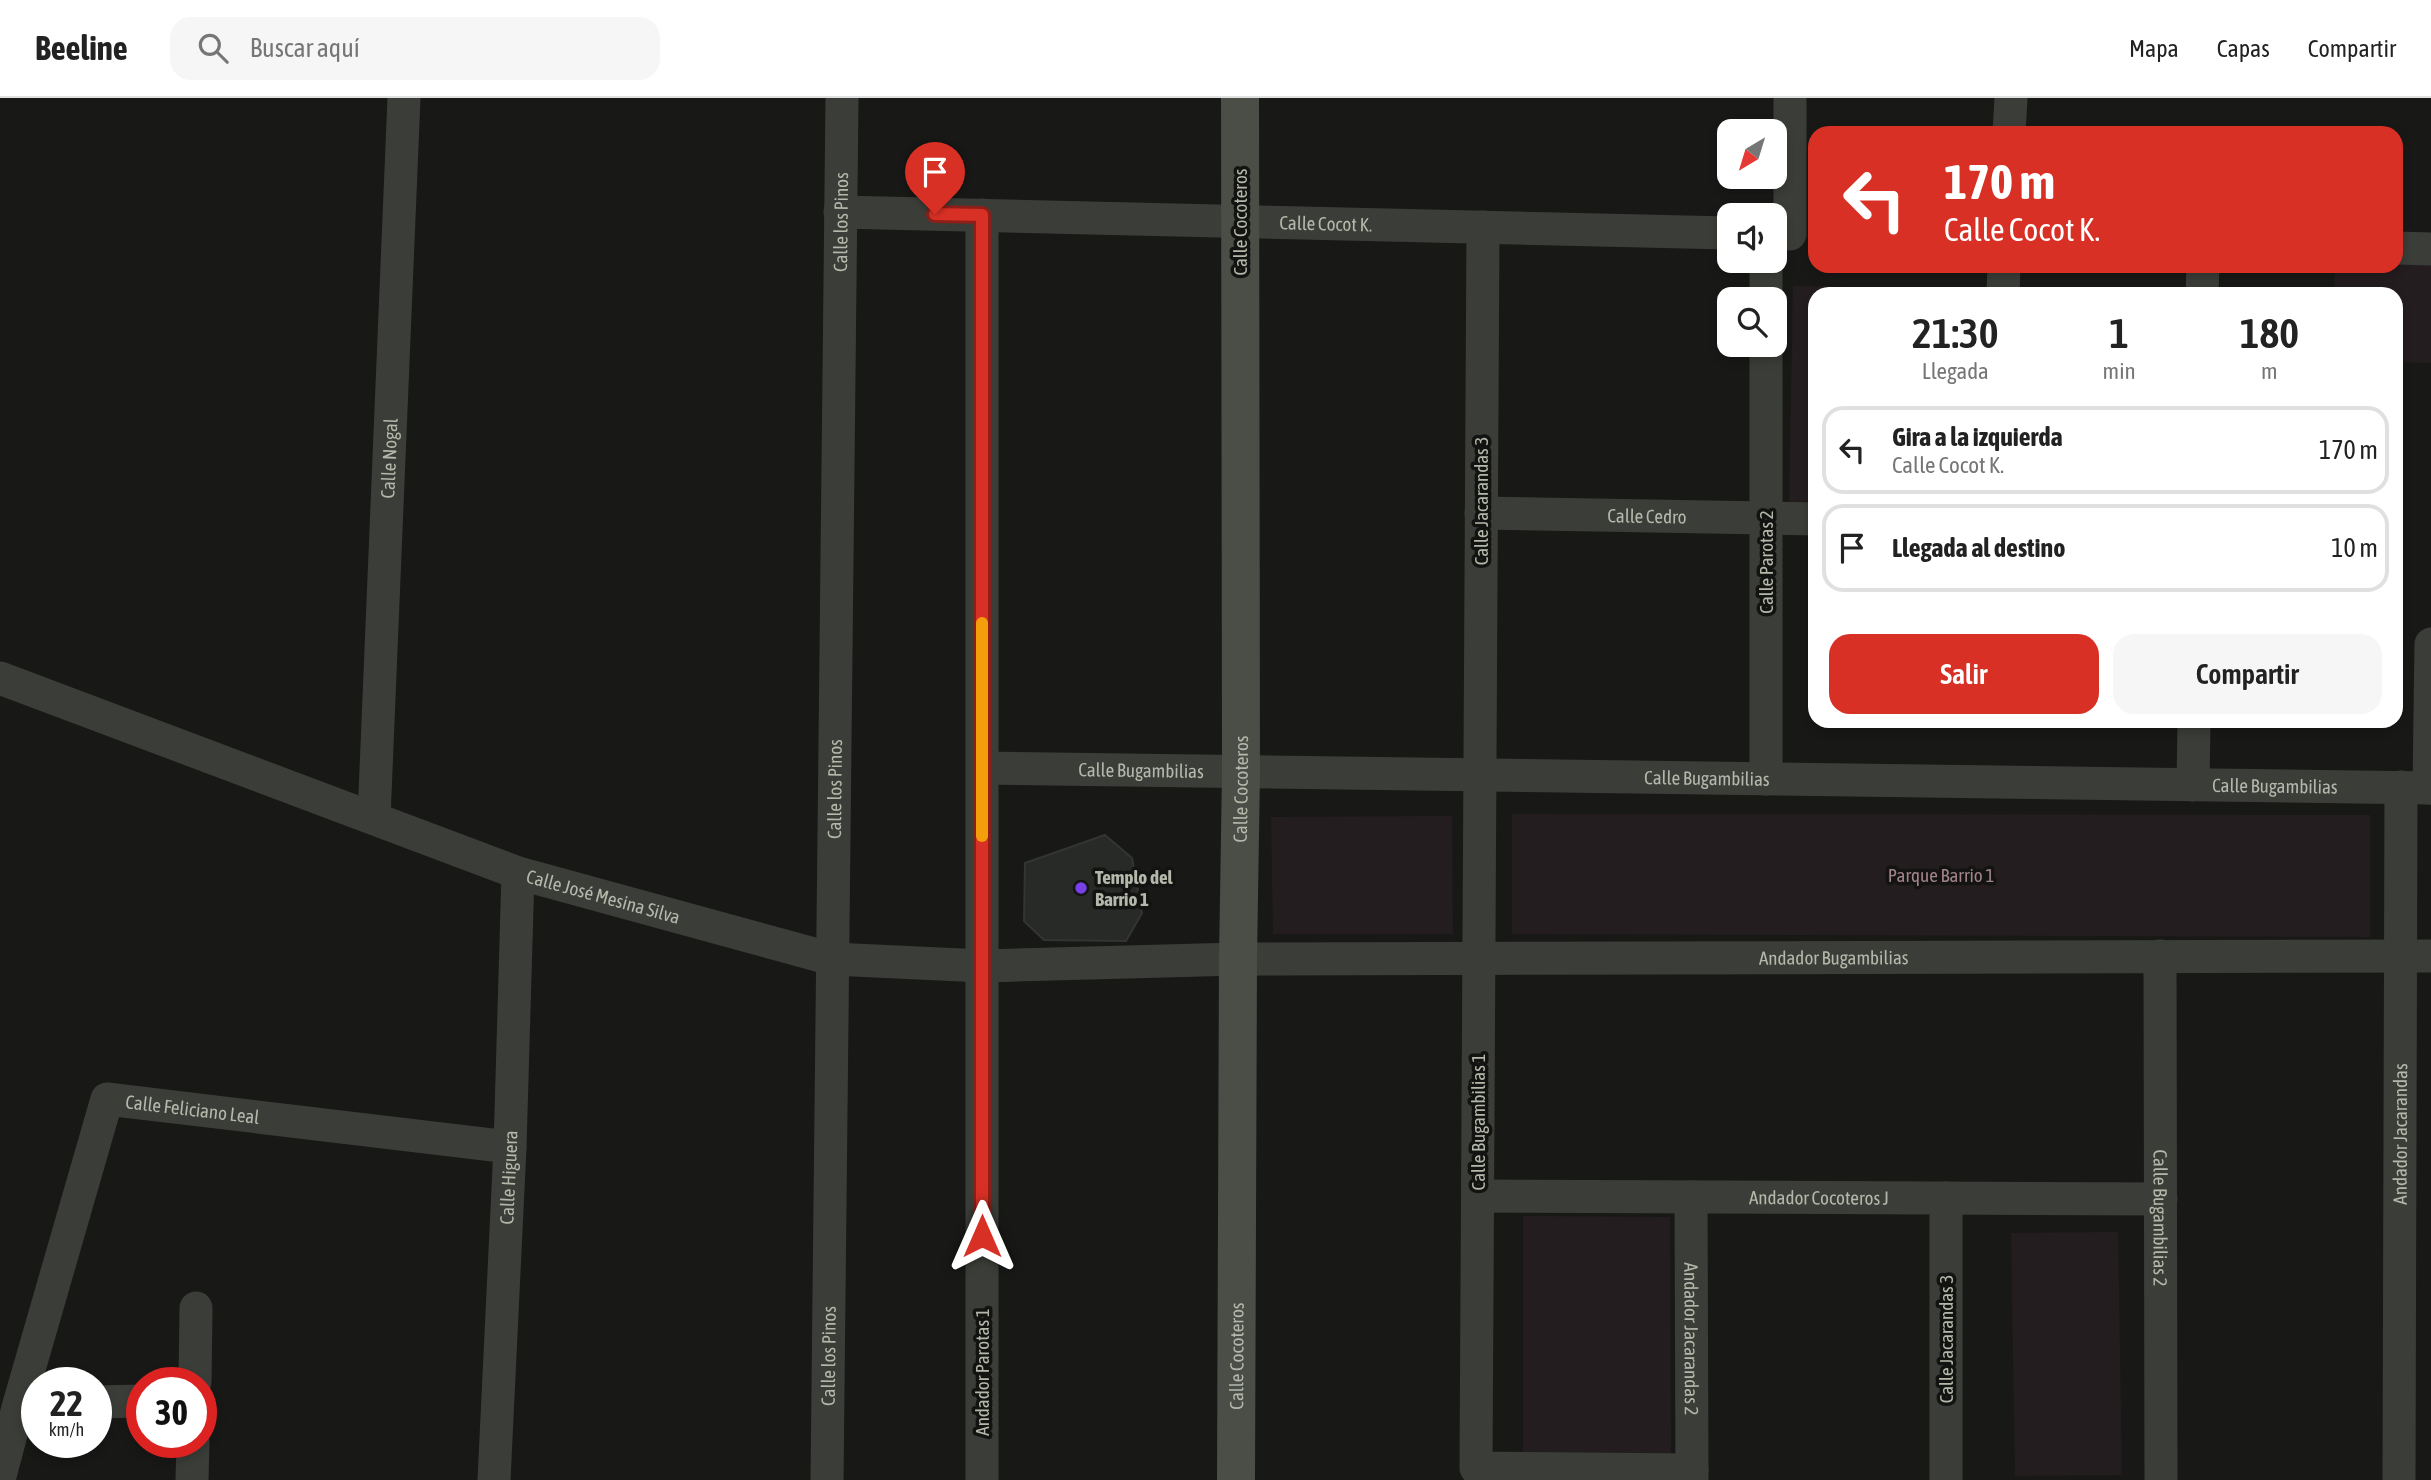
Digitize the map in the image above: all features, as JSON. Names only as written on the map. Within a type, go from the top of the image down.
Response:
[{"type":"street","name":"Calle Nogal","points":[[374,818],[404,98]]},
{"type":"street","name":"Calle los Pinos","points":[[827,1480],[842,98]]},
{"type":"street","name":"Calle Cocoteros","points":[[1236,1480],[1241,772],[1240,98]]},
{"type":"street","points":[[1790,98],[1793,234]]},
{"type":"street","points":[[2009,126],[2011,98]]},
{"type":"street","name":"Calle Cocot K.","points":[[840,212],[1717,233]]},
{"type":"street","name":"Andador Parotas 1","points":[[982,215],[982,1480]]},
{"type":"street","name":"Calle Jacarandas 3","points":[[1480,776],[1483,227]]},
{"type":"street","points":[[2403,248],[2431,249]]},
{"type":"street","name":"Calle Parotas 2","points":[[1766,357],[1766,779]]},
{"type":"street","name":"Calle Cedro","points":[[1481,513],[1808,519]]},
{"type":"street","name":"Andador Jacarandas","points":[[2399,1480],[2420,788],[2431,644]]},
{"type":"street","name":"Calle José Mesina Silva","points":[[0,678],[518,873],[832,959],[982,965],[1238,959]]},
{"type":"street","points":[[2193,785],[2194,728]]},
{"type":"street","name":"Calle Bugambilias","points":[[982,768],[2420,788]]},
{"type":"street","name":"Calle Bugambilias 1","points":[[1480,776],[1476,1468],[1692,1475]]},
{"type":"street","name":"Calle Higuera","points":[[494,1480],[510,1147],[518,873]]},
{"type":"street","name":"Calle Bugambilias 2","points":[[2160,956],[2161,1480]]},
{"type":"street","name":"Andador Bugambilias","points":[[1238,959],[2416,956]]},
{"type":"street","name":"Calle Feliciano Leal","points":[[37,1367],[107,1099],[510,1147]]},
{"type":"street","name":"Andador Cocoteros J","points":[[1478,1196],[2161,1199]]},
{"type":"street","name":"Andador Jacarandas 2","points":[[1691,1197],[1692,1475]]},
{"type":"street","name":"Calle Jacarandas 3","points":[[1945,1198],[1946,1480]]},
{"type":"street","points":[[195,1367],[196,1308]]},
{"type":"street","name":"Calle Feliciano Leal","points":[[0,1476],[21,1421]]},
{"type":"street","points":[[192,1480],[193,1458]]},
{"type":"green space","points":[[2403,264],[2431,265],[2431,363],[2403,362],[2403,287],[2334,287],[2335,273],[2403,273]]},
{"type":"green space","points":[[1793,286],[1843,287],[1808,287],[1808,505],[1789,504]]},
{"type":"green space","name":"Parque Barrio 1","points":[[1512,814],[2370,815],[2370,937],[1512,934]]},
{"type":"green space","points":[[1452,816],[1453,934],[1273,934],[1271,817]]},
{"type":"green space","points":[[1523,1216],[1670,1217],[1671,1459],[1523,1458]]},
{"type":"green space","points":[[2118,1232],[2122,1475],[2015,1476],[2011,1233]]},
{"type":"building","name":"Templo del Barrio 1","points":[[1105,835],[1132,858],[1142,913],[1126,941],[1044,940],[1024,921],[1025,863]]},
{"type":"slow traffic","points":[[982,623],[982,836]]},
{"type":"place","name":"Templo del Barrio 1","points":[[1081,888]]},
{"type":"route","points":[[935,214],[982,215],[982,1236]]}]
